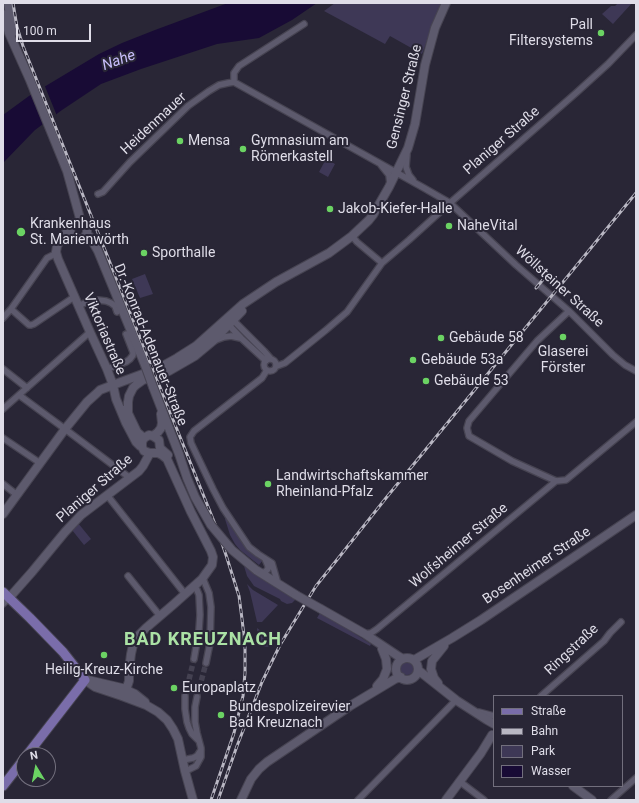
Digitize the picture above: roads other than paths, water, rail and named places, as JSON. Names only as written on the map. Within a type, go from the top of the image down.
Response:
[{"type":"main road","points":[[5,598],[54,642],[86,678],[33,747]]},
{"type":"main road","points":[[3,786],[16,769]]},
{"type":"street","points":[[8,3],[12,28],[12,40]]},
{"type":"street","name":"Gensinger Straße","points":[[113,385],[146,369],[170,363],[196,346],[229,320],[255,296],[276,282],[329,253],[352,236],[373,215],[397,172],[408,148],[415,124],[425,65],[435,28],[446,3]]},
{"type":"street","points":[[3,14],[7,29],[34,88],[67,171],[72,188],[75,224],[70,232],[72,236],[81,237]]},
{"type":"street","points":[[304,24],[239,66],[234,73],[234,82],[450,203]]},
{"type":"street","points":[[3,33],[12,40]]},
{"type":"street","name":"Planiger Straße","points":[[266,559],[249,547],[223,508],[191,443],[190,437],[194,431],[262,378],[267,370],[273,371],[277,366],[285,363],[347,312],[382,263],[576,93],[608,64],[636,35]]},
{"type":"street","name":"Heidenmauer","points":[[98,194],[103,192],[130,162],[188,106],[220,85],[234,82]]},
{"type":"street","points":[[408,148],[406,167],[414,182]]},
{"type":"street","points":[[378,162],[389,175],[389,187]]},
{"type":"street","points":[[435,217],[441,208],[438,196]]},
{"type":"street","name":"Wöllsteiner Straße","points":[[450,203],[516,266],[569,312],[613,355],[625,365],[636,371]]},
{"type":"street","points":[[3,318],[47,258],[57,250],[67,240],[81,237],[88,231],[85,224],[75,224],[64,235],[57,250]]},
{"type":"street","points":[[352,236],[382,263]]},
{"type":"street","name":"Dr.-Konrad-Adenauer-Straße","points":[[81,237],[90,237],[98,251],[161,407],[193,492],[208,520],[232,550],[258,572],[345,623]]},
{"type":"street","name":"Viktoriastraße","points":[[3,514],[40,462],[90,399],[100,390],[113,385],[61,266],[57,250]]},
{"type":"street","points":[[11,309],[31,325],[74,297]]},
{"type":"street","points":[[78,306],[92,301],[106,301],[115,306],[117,312]]},
{"type":"street","points":[[556,481],[512,461],[469,436],[467,428],[470,421],[537,341],[569,312]]},
{"type":"street","points":[[229,320],[241,338],[269,360],[275,361],[277,366]]},
{"type":"street","points":[[229,320],[264,351],[269,360]]},
{"type":"street","name":"Gensinger Straße","points":[[128,412],[129,396],[136,385],[143,380],[162,374],[195,356],[213,341],[229,320]]},
{"type":"street","points":[[3,409],[90,332]]},
{"type":"street","points":[[107,369],[126,362],[133,355],[126,334]]},
{"type":"street","points":[[213,341],[231,336],[241,338]]},
{"type":"street","points":[[267,370],[264,366],[269,360]]},
{"type":"street","points":[[3,369],[27,388]]},
{"type":"street","points":[[107,369],[110,373],[118,376],[146,369]]},
{"type":"street","points":[[100,390],[106,377],[107,369]]},
{"type":"street","points":[[113,385],[137,432],[144,438]]},
{"type":"street","points":[[113,385],[116,400],[136,442],[146,452],[156,449],[168,455],[171,460],[175,476],[190,512],[213,557],[212,565],[202,578],[135,640],[123,691]]},
{"type":"street","points":[[19,395],[130,478]]},
{"type":"street","points":[[153,436],[158,432],[161,426],[161,407]]},
{"type":"street","name":"Wolfsheimer Straße","points":[[365,634],[377,629],[556,481],[566,480],[636,422]]},
{"type":"street","points":[[142,447],[144,438],[149,435],[158,440],[156,449]]},
{"type":"street","points":[[3,438],[40,462]]},
{"type":"street","name":"Dr.-Konrad-Adenauer-Straße","points":[[156,449],[168,443],[178,451]]},
{"type":"street","name":"Planiger Straße","points":[[5,598],[32,572],[81,515],[141,469],[156,449]]},
{"type":"street","points":[[3,484],[17,495]]},
{"type":"street","points":[[107,495],[185,594]]},
{"type":"street","name":"Bosenheimer Straße","points":[[416,668],[452,638],[636,515]]},
{"type":"street","points":[[258,572],[265,572],[268,569],[266,559]]},
{"type":"street","points":[[266,559],[272,563],[278,584]]},
{"type":"street","points":[[128,576],[160,616]]},
{"type":"street","points":[[202,578],[209,593],[211,606],[210,643],[206,663]]},
{"type":"street","points":[[194,586],[199,596],[200,608],[199,630],[194,659]]},
{"type":"street","points":[[200,608],[205,604],[211,606]]},
{"type":"street","name":"Ringstraße","points":[[542,695],[604,641],[620,622]]},
{"type":"street","points":[[241,800],[251,779],[267,762],[346,709],[395,679],[399,667],[398,656],[365,634],[345,623]]},
{"type":"street","points":[[345,623],[382,649],[399,667],[406,680],[412,678],[416,668]]},
{"type":"street","points":[[374,640],[374,635],[377,629]]},
{"type":"street","name":"Bosenheimer Straße","points":[[416,668],[422,661],[444,646],[452,638]]},
{"type":"street","points":[[444,646],[432,661],[431,669],[434,678],[448,694]]},
{"type":"street","points":[[368,695],[384,679],[387,669],[386,659],[382,649]]},
{"type":"street","points":[[377,686],[392,675],[410,658],[416,668],[469,709],[493,732],[481,753],[446,800]]},
{"type":"street","points":[[86,678],[95,687],[123,691],[138,696],[162,716],[173,729],[180,744],[185,770],[194,800]]},
{"type":"street","points":[[185,696],[185,709],[189,728],[198,740]]},
{"type":"street","points":[[185,770],[193,768],[198,763],[200,757],[201,750],[195,727],[197,697]]},
{"type":"street","points":[[358,800],[456,700]]},
{"type":"street","points":[[469,709],[493,716]]},
{"type":"street","points":[[189,728],[192,729],[195,727]]},
{"type":"street","points":[[183,760],[197,756],[201,750]]},
{"type":"street","points":[[185,770],[189,800]]},
{"type":"street","points":[[611,800],[636,778]]},
{"type":"street","points":[[459,781],[484,800]]},
{"type":"street","points":[[575,787],[592,800]]},
{"type":"water","name":"Nahe","points":[[228,3],[317,3],[292,20],[259,38],[217,44],[101,84],[35,130],[3,163],[3,115],[29,96],[99,54],[122,43]]},
{"type":"tunnel","points":[[185,696],[194,659]]},
{"type":"tunnel","points":[[197,697],[206,663]]},
{"type":"railway","points":[[13,3],[17,27],[23,46],[217,529],[239,596],[245,645],[243,696],[234,733],[211,800]]},
{"type":"railway","points":[[218,800],[262,682],[280,645],[316,586],[386,498],[636,193]]},
{"type":"railway","points":[[536,288],[546,276]]},
{"type":"place","name":"Pall Filtersystems","points":[[601,33]]},
{"type":"place","name":"Mensa","points":[[180,141]]},
{"type":"place","name":"Gymnasium am Römerkastell","points":[[243,149]]},
{"type":"place","name":"Jakob-Kiefer-Halle","points":[[330,209]]},
{"type":"place","name":"NaheVital","points":[[449,226]]},
{"type":"place","name":"Krankenhaus St. Marienwörth","points":[[21,232]]},
{"type":"place","name":"Sporthalle","points":[[144,253]]},
{"type":"place","name":"Glaserei Förster","points":[[563,337]]},
{"type":"place","name":"Gebäude 58","points":[[441,338]]},
{"type":"place","name":"Gebäude 53a","points":[[413,360]]},
{"type":"place","name":"Gebäude 53","points":[[426,381]]},
{"type":"place","name":"Landwirtschaftskammer Rheinland-Pfalz","points":[[268,484]]},
{"type":"place","name":"Heilig-Kreuz-Kirche","points":[[104,655]]},
{"type":"place","name":"Europaplatz","points":[[174,688]]},
{"type":"place","name":"Bundespolizeirevier Bad Kreuznach","points":[[221,715]]},
{"type":"district","name":"BAD KREUZNACH","points":[[203,640]]}]
